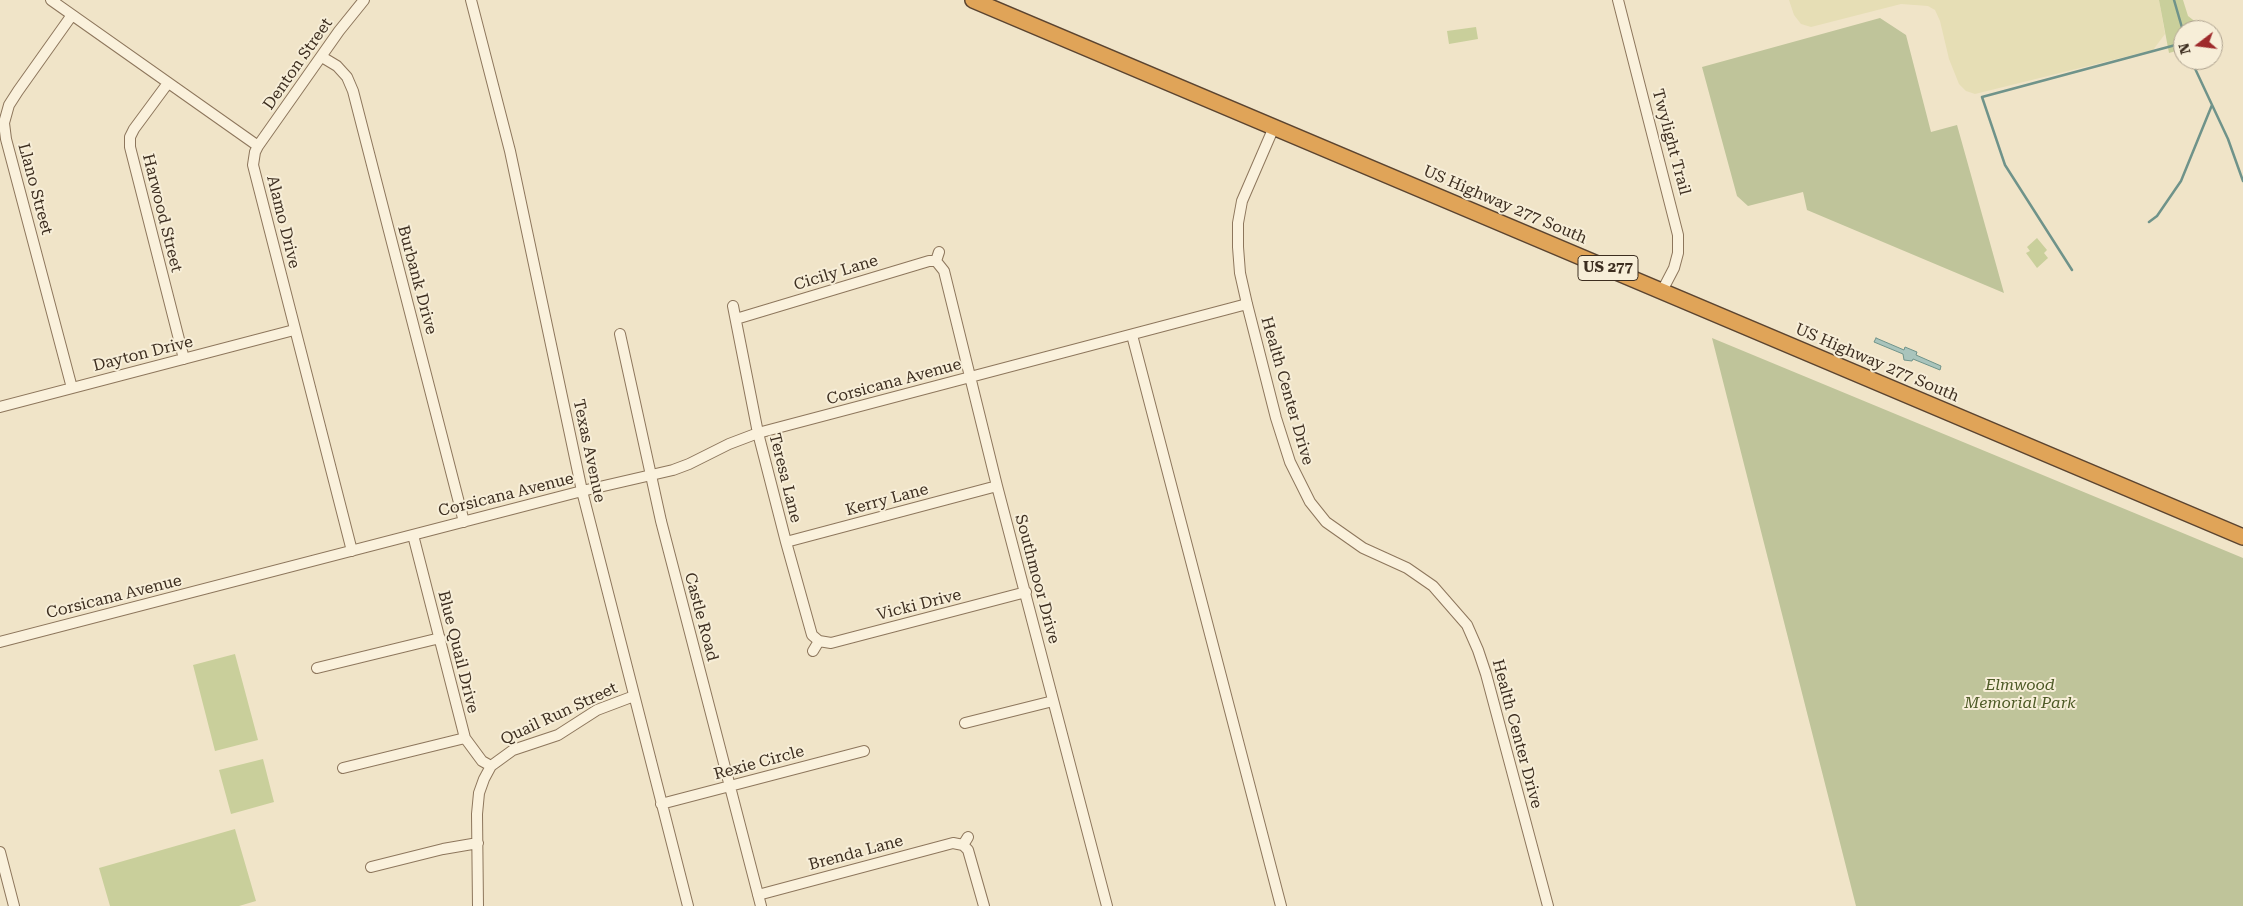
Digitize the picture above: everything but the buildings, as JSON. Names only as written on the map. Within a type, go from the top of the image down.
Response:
[{"type":"highway","name":"US Highway 277 South","points":[[973,0],[2243,537]]},
{"type":"street","points":[[51,0],[258,146]]},
{"type":"street","name":"Denton Street","points":[[258,146],[364,0]]},
{"type":"street","name":"Texas Avenue","points":[[471,0],[510,151],[582,492],[688,906]]},
{"type":"street","name":"Twylight Trail","points":[[1618,0],[1678,235],[1678,253],[1674,268],[1662,291]]},
{"type":"street","name":"Llano Street","points":[[72,15],[13,98],[5,115],[4,124],[6,138],[72,388]]},
{"type":"street","name":"Burbank Drive","points":[[322,57],[337,66],[347,77],[352,90],[464,522]]},
{"type":"street","name":"Harwood Street","points":[[168,83],[134,129],[130,137],[130,147],[184,359]]},
{"type":"street","name":"Health Center Drive","points":[[1274,127],[1242,201],[1238,223],[1240,273],[1276,418],[1290,462],[1310,502],[1326,522],[1363,548],[1407,568],[1434,586],[1467,625],[1486,674],[1548,906]]},
{"type":"street","name":"Alamo Drive","points":[[258,146],[253,165],[352,550]]},
{"type":"street","name":"Cicily Lane","points":[[736,319],[928,261],[938,256]]},
{"type":"street","name":"Southmoor Drive","points":[[938,256],[944,270],[997,486],[1107,906]]},
{"type":"street","name":"Corsicana Avenue","points":[[0,642],[352,550],[650,476],[689,464],[729,444],[758,433],[1247,304]]},
{"type":"street","name":"Teresa Lane","points":[[733,306],[758,433],[812,635],[819,641]]},
{"type":"street","name":"Dayton Drive","points":[[0,407],[294,330]]},
{"type":"street","name":"Castle Road","points":[[620,334],[650,476],[761,906]]},
{"type":"street","points":[[1132,335],[1281,906]]},
{"type":"street","name":"Kerry Lane","points":[[786,542],[997,486]]},
{"type":"street","name":"Blue Quail Drive","points":[[413,535],[465,738],[482,761],[491,766]]},
{"type":"street","name":"Vicki Drive","points":[[819,641],[831,643],[1026,592]]},
{"type":"street","points":[[317,668],[440,638]]},
{"type":"street","points":[[813,651],[819,641]]},
{"type":"street","name":"Quail Run Street","points":[[478,906],[479,793],[491,766],[514,750],[558,735],[597,710],[634,696]]},
{"type":"street","points":[[965,723],[1053,701]]},
{"type":"street","points":[[343,768],[465,738]]},
{"type":"street","name":"Rexie Circle","points":[[661,804],[864,751]]},
{"type":"street","name":"Brenda Lane","points":[[758,895],[966,841],[984,906]]},
{"type":"street","points":[[371,867],[443,848],[478,843]]},
{"type":"street","points":[[0,852],[3,880],[14,906]]},
{"type":"shaded area","points":[[1789,0],[2159,0],[2165,34],[2153,50],[1975,94],[1966,91],[1959,84],[1949,59],[1940,21],[1935,10],[1928,6],[1901,4],[1811,27],[1801,24],[1794,15]]},
{"type":"green space","points":[[2159,0],[2183,0],[2188,16],[2193,20],[2173,20],[2173,52],[2169,53]]},
{"type":"green space","points":[[1880,18],[1906,35],[1931,132],[1957,125],[2004,293],[1807,210],[1803,192],[1748,206],[1737,196],[1702,67]]},
{"type":"green space","points":[[1476,27],[1478,39],[1449,44],[1447,31]]},
{"type":"green space","points":[[2037,238],[2047,250],[2044,253],[2048,258],[2037,268],[2026,253],[2030,251],[2027,247]]},
{"type":"green space","name":"Elmwood Memorial Park","points":[[1712,338],[2243,558],[2243,906],[1856,906]]},
{"type":"green space","points":[[235,654],[258,740],[215,751],[193,665]]},
{"type":"green space","points":[[263,759],[274,802],[231,814],[219,770]]},
{"type":"green space","points":[[235,829],[256,901],[239,906],[110,906],[99,868]]},
{"type":"water","points":[[1876,338],[1904,350],[1905,347],[1917,352],[1916,355],[1941,366],[1940,370],[1913,359],[1912,361],[1904,360],[1903,354],[1874,342]]},
{"type":"waterway","points":[[2174,0],[2180,20]]},
{"type":"waterway","points":[[2072,270],[2005,165],[1982,97],[2173,46]]},
{"type":"waterway","points":[[2196,70],[2228,139],[2243,181]]},
{"type":"waterway","points":[[2149,222],[2157,216],[2181,181],[2212,105]]}]
